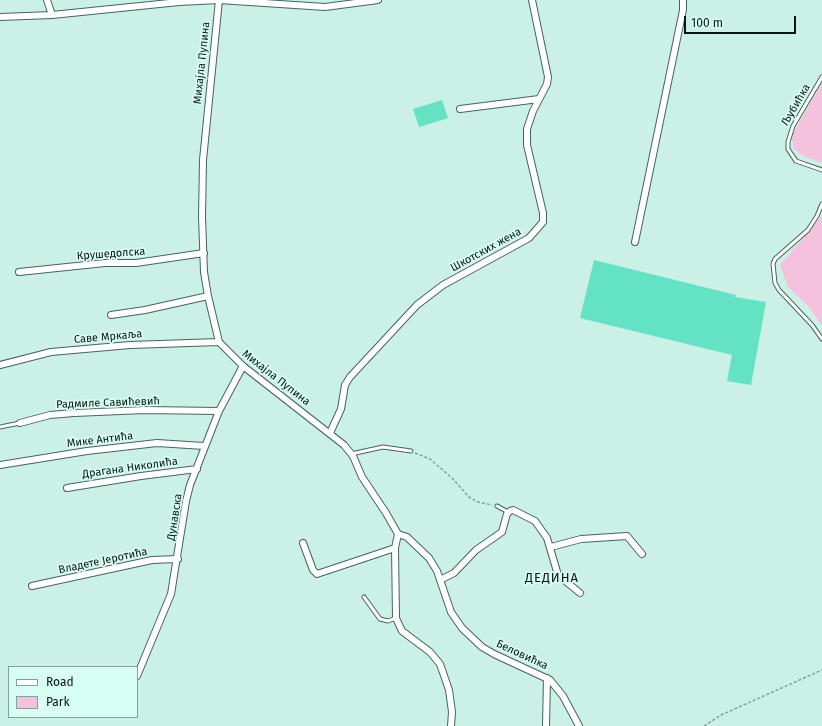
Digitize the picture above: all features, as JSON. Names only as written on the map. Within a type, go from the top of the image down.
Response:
[{"type":"street","points":[[47,0],[52,15]]},
{"type":"street","points":[[0,17],[52,15],[179,2],[219,0],[325,7],[378,0]]},
{"type":"street","name":"Михајла Пупина","points":[[219,0],[203,160],[204,254],[208,296],[219,342],[243,366],[330,433],[351,454],[362,477],[398,534]]},
{"type":"street","name":"Шкотских жена","points":[[330,433],[341,409],[345,385],[350,377],[417,305],[443,285],[529,238],[543,222],[543,213],[527,145],[527,129],[539,99],[547,84],[548,77],[532,0]]},
{"type":"street","points":[[635,242],[682,17],[682,0]]},
{"type":"street","points":[[460,110],[539,99]]},
{"type":"street","name":"Крушедолска","points":[[18,272],[111,262],[136,263],[204,254]]},
{"type":"street","points":[[111,315],[144,310],[208,296]]},
{"type":"street","name":"Саве Мркаља","points":[[0,365],[51,352],[130,345],[219,342]]},
{"type":"street","name":"Дунавска","points":[[138,674],[171,594],[178,559],[186,501],[204,446],[219,411],[243,366]]},
{"type":"street","name":"Радмиле Савићевић","points":[[20,423],[50,415],[145,410],[219,411]]},
{"type":"street","name":"Мике Антића","points":[[0,464],[87,451],[157,443],[204,446]]},
{"type":"street","name":"Драгана Николића","points":[[67,488],[197,469]]},
{"type":"street","points":[[440,580],[454,573],[476,550],[502,532],[508,512],[515,511],[536,520],[551,547],[558,575],[580,593]]},
{"type":"street","points":[[398,534],[396,548],[396,618],[402,631],[430,652],[440,664],[450,697],[451,726]]},
{"type":"street","name":"Беловићка","points":[[398,534],[407,537],[429,558],[440,580],[451,612],[462,628],[473,639],[494,654],[547,678],[563,696],[579,726]]},
{"type":"street","points":[[551,547],[582,539],[627,536],[642,554]]},
{"type":"street","points":[[303,543],[313,570],[317,574],[396,548]]},
{"type":"street","name":"Владете Јеротића","points":[[32,586],[156,560],[178,559]]},
{"type":"street","points":[[546,726],[547,678]]},
{"type":"lane","name":"Љубићка","points":[[822,77],[793,126],[788,142],[788,149],[796,161],[822,170]]},
{"type":"lane","points":[[822,204],[817,216],[808,230],[775,259],[773,264],[775,283],[779,290],[812,325],[822,340]]},
{"type":"lane","name":"Радмиле Савићевић","points":[[0,427],[20,423]]},
{"type":"lane","points":[[351,454],[382,447],[411,451]]},
{"type":"lane","points":[[497,506],[508,512]]},
{"type":"lane","points":[[364,597],[380,619],[388,621],[396,618]]},
{"type":"path","points":[[411,451],[430,459],[452,478],[469,497],[478,502],[497,506]]},
{"type":"path","points":[[704,726],[721,715],[822,670]]},
{"type":"green space","points":[[822,83],[822,162],[819,162],[803,156],[794,149],[792,135]]},
{"type":"green space","points":[[822,216],[822,326],[809,307],[788,287],[780,265]]},
{"type":"building","points":[[442,100],[448,118],[419,127],[413,109]]},
{"type":"building","points":[[594,260],[736,295],[735,297],[766,302],[751,385],[727,381],[732,355],[580,318]]},
{"type":"district","name":"ДЕДИНА","points":[[552,578]]}]
